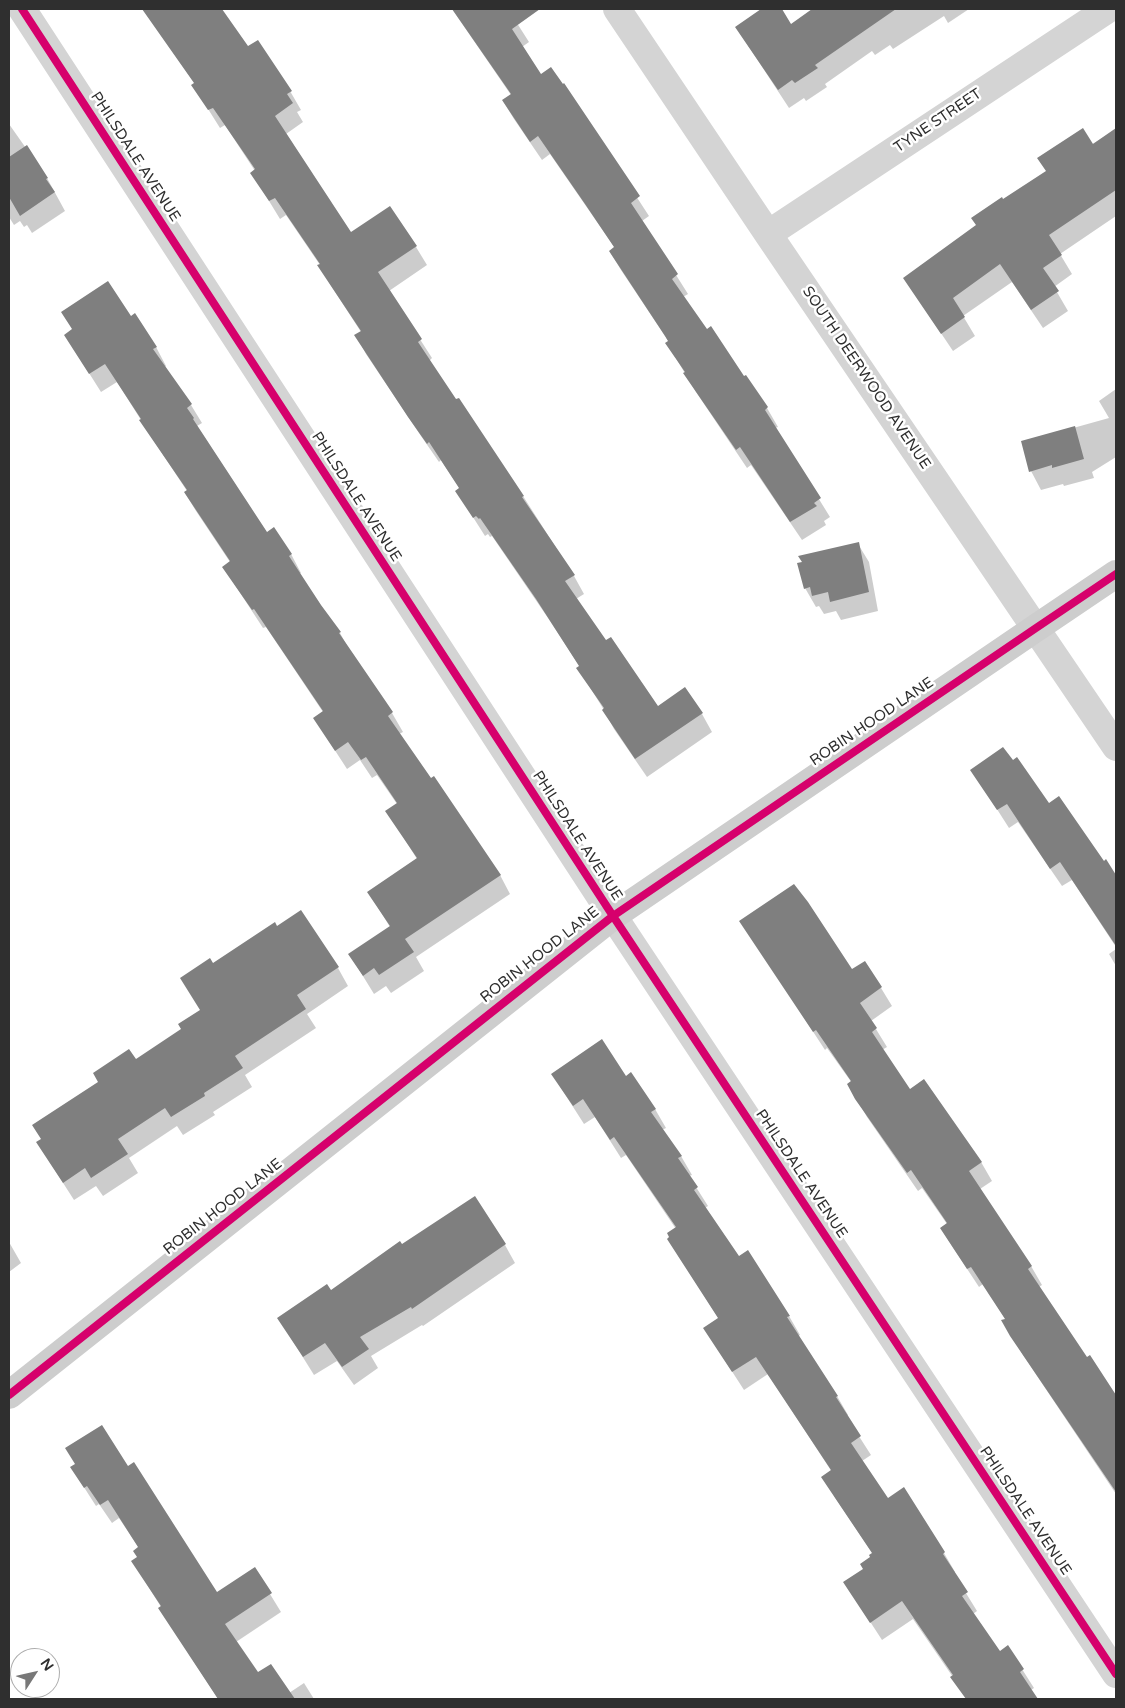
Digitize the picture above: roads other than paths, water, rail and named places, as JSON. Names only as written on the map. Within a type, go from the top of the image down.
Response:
[{"type":"street","name":"PHILSDALE AVENUE","points":[[22,9],[613,916],[1116,1674]]},
{"type":"street","name":"SOUTH DEERWOOD AVENUE","points":[[617,9],[1116,747]]},
{"type":"street","name":"TYNE STREET","points":[[768,234],[1108,9]]},
{"type":"street","name":"ROBIN HOOD LANE","points":[[9,1395],[613,916],[1116,574]]}]
